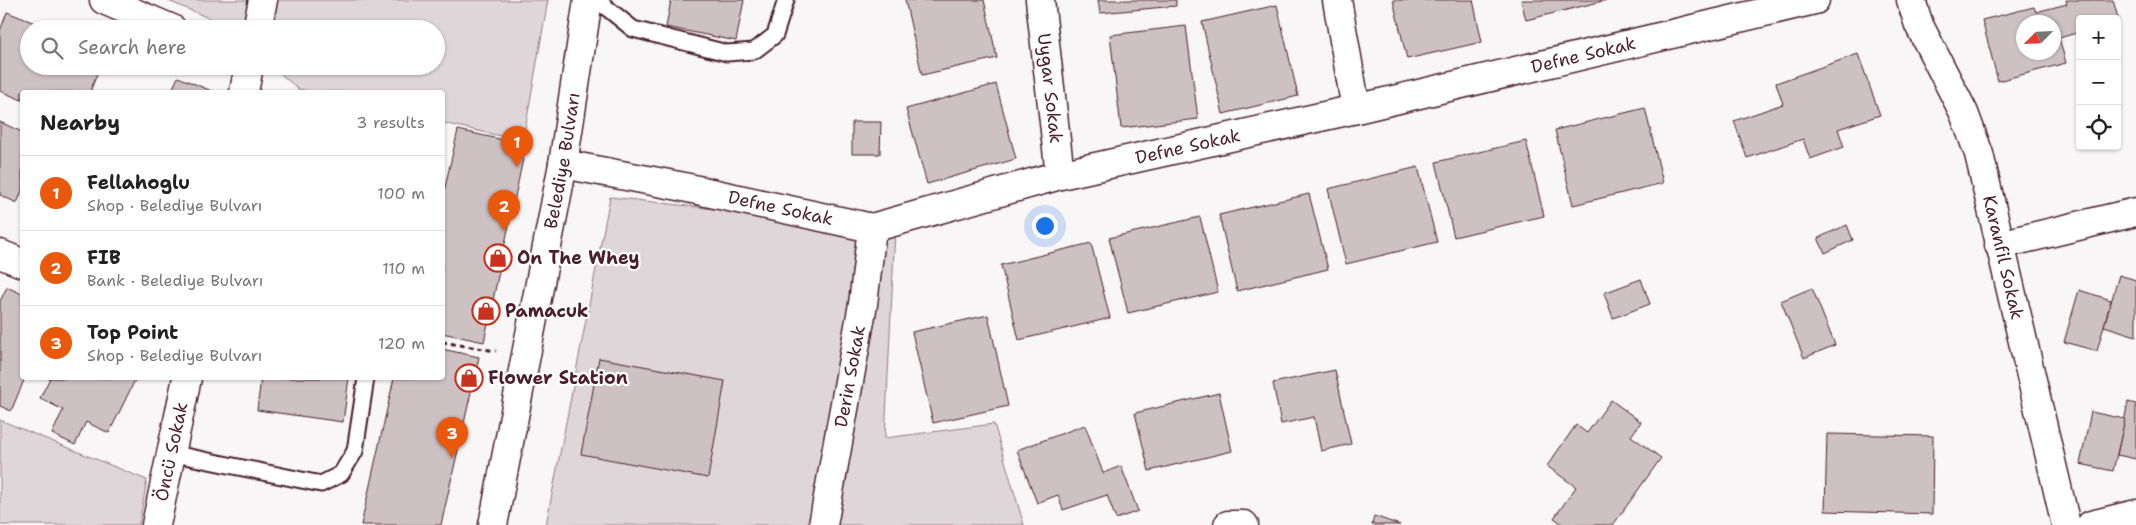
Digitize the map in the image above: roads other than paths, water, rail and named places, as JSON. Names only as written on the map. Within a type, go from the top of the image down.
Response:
[{"type":"street","points":[[104,0],[151,20]]},
{"type":"street","points":[[259,20],[263,0]]},
{"type":"street","name":"Belediye Bulvarı","points":[[494,525],[562,164],[588,0]]},
{"type":"street","name":"Uygar Sokak","points":[[1040,0],[1060,176]]},
{"type":"street","points":[[1336,0],[1356,109]]},
{"type":"street","name":"Defne Sokak","points":[[562,164],[679,186],[872,228],[1060,176],[1356,109],[1815,0]]},
{"type":"street","name":"Karanfil Sokak","points":[[1911,0],[1926,39],[1964,113],[1978,154],[2066,525]]},
{"type":"street","points":[[244,90],[247,75]]},
{"type":"street","points":[[1999,245],[2136,212]]},
{"type":"street","name":"Derin Sokak","points":[[824,525],[863,304],[872,228]]},
{"type":"street","points":[[0,254],[20,262]]},
{"type":"street","name":"Öncü Sokak","points":[[156,525],[187,380]]},
{"type":"street","points":[[2091,525],[2136,514]]},
{"type":"street","points":[[1228,525],[1244,525]]},
{"type":"lane","points":[[597,0],[633,29],[726,53],[754,50],[775,35],[786,0]]},
{"type":"lane","points":[[170,453],[321,484],[341,474],[355,451],[366,380]]},
{"type":"place","name":"Fellahoglu","points":[[517,167]]},
{"type":"place","name":"FIB","points":[[504,231]]},
{"type":"place","name":"On The Whey","points":[[498,258]]},
{"type":"place","name":"Pamacuk","points":[[486,311]]},
{"type":"place","name":"Flower Station","points":[[469,378]]},
{"type":"place","name":"Top Point","points":[[452,458]]}]
